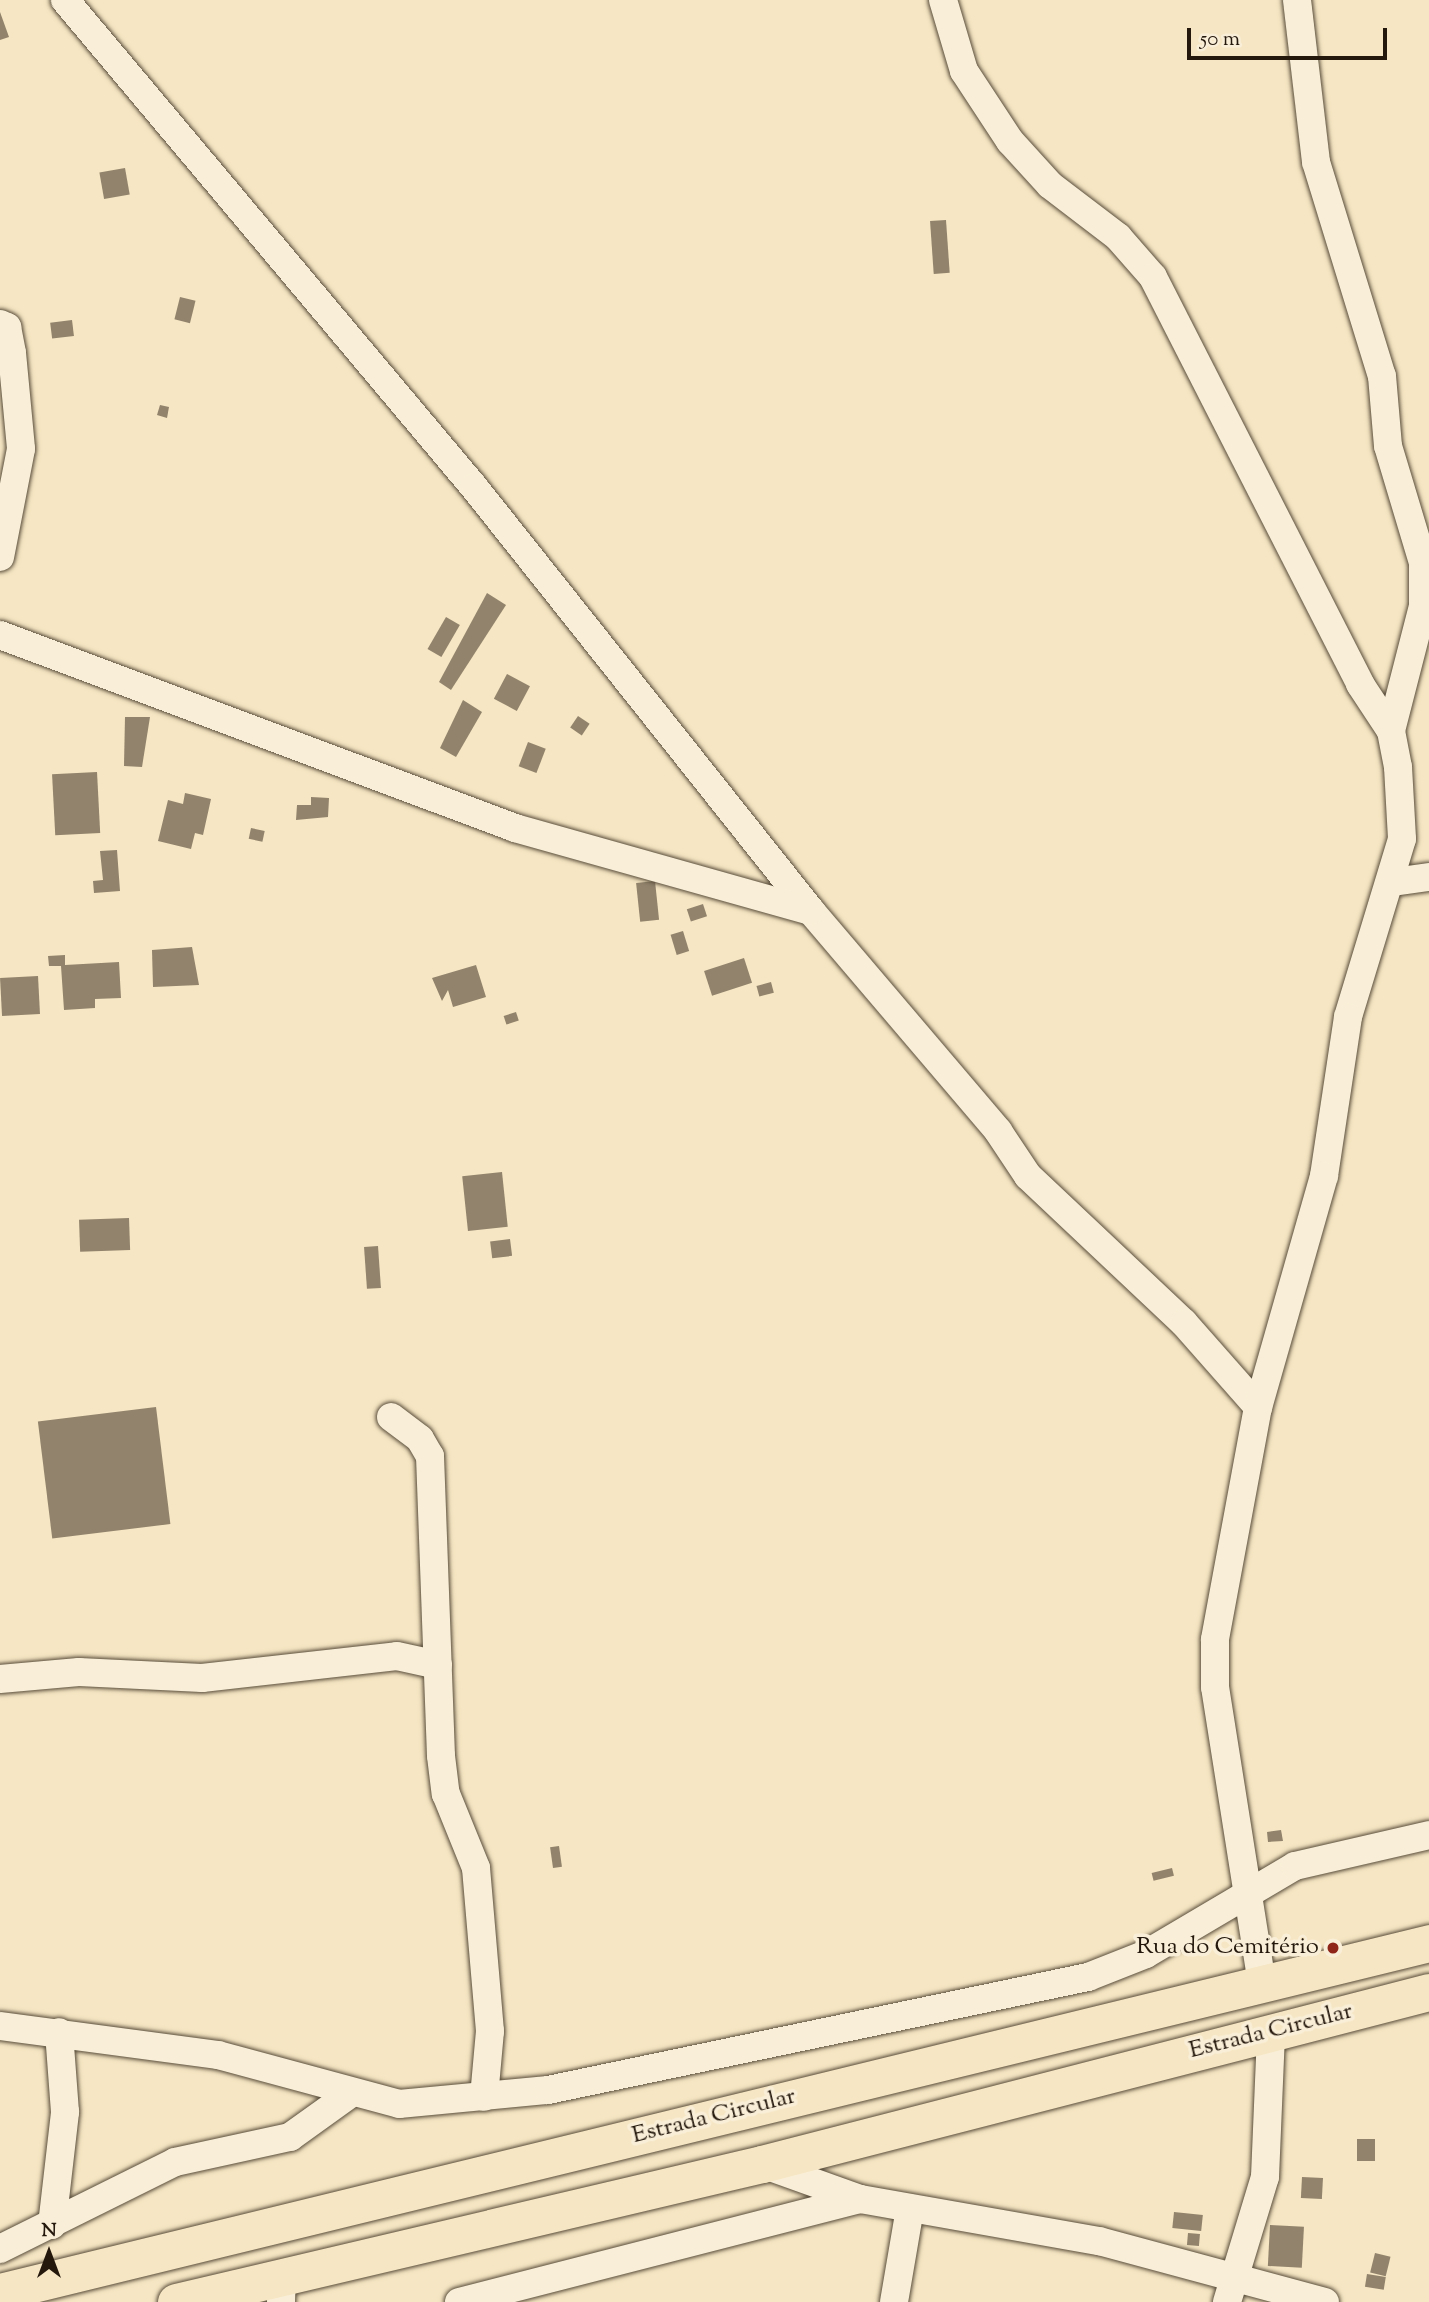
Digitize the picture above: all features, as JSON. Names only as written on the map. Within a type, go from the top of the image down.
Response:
[{"type":"main road","name":"Estrada Circular","points":[[0,2292],[1429,1943]]},
{"type":"main road","name":"Estrada Circular","points":[[176,2302],[281,2289],[1429,1992]]},
{"type":"street","points":[[65,0],[474,487],[811,911],[998,1131],[1028,1176],[1184,1323],[1258,1406]]},
{"type":"street","points":[[943,0],[964,71],[1010,141],[1051,185],[1118,237],[1153,277],[1360,684],[1391,731]]},
{"type":"street","points":[[1262,1984],[1251,1890],[1215,1686],[1215,1640],[1258,1406],[1324,1176],[1348,1017],[1393,882],[1402,839],[1391,731],[1423,606],[1423,563],[1388,446],[1382,376],[1316,162],[1297,0]]},
{"type":"street","points":[[0,324],[7,327],[12,353],[21,449],[0,557]]},
{"type":"street","points":[[0,635],[515,828],[811,911]]},
{"type":"street","points":[[1393,882],[1429,877]]},
{"type":"street","points":[[391,1417],[420,1439],[429,1456],[446,1794],[475,1868],[490,2031],[484,2097]]},
{"type":"street","points":[[0,1679],[79,1672],[202,1678],[397,1656],[438,1665]]},
{"type":"street","points":[[0,2026],[218,2054],[350,2094],[399,2104],[548,2090],[1088,1977],[1146,1954],[1296,1866],[1429,1835]]},
{"type":"street","points":[[1232,2290],[1265,2177],[1271,2031]]},
{"type":"street","points":[[52,2225],[65,2112],[59,2032]]},
{"type":"street","points":[[0,2249],[175,2162],[290,2137],[350,2094]]},
{"type":"street","points":[[762,2164],[860,2199],[1099,2241],[1232,2290],[1325,2302]]},
{"type":"street","points":[[458,2302],[860,2199]]},
{"type":"street","points":[[894,2302],[910,2208]]},
{"type":"building","points":[[0,12],[9,37],[0,40]]},
{"type":"building","points":[[125,168],[130,195],[104,199],[99,173]]},
{"type":"building","points":[[946,220],[950,273],[934,274],[930,221]]},
{"type":"building","points":[[180,297],[196,301],[190,323],[174,319]]},
{"type":"building","points":[[72,320],[74,336],[52,339],[50,323]]},
{"type":"building","points":[[160,405],[169,407],[167,418],[157,415]]},
{"type":"building","points":[[487,593],[506,605],[451,690],[439,682]]},
{"type":"building","points":[[446,617],[460,625],[441,657],[428,649]]},
{"type":"building","points":[[507,674],[530,686],[517,711],[494,699]]},
{"type":"building","points":[[463,700],[482,712],[456,757],[440,748]]},
{"type":"building","points":[[578,716],[590,724],[582,735],[570,728]]},
{"type":"building","points":[[125,717],[150,717],[142,767],[124,766]]},
{"type":"building","points":[[528,742],[546,749],[536,773],[519,766]]},
{"type":"building","points":[[97,772],[100,833],[55,835],[52,774]]},
{"type":"building","points":[[185,793],[211,799],[203,835],[195,833],[191,849],[158,841],[168,800],[183,804]]},
{"type":"building","points":[[311,797],[329,798],[328,817],[296,820],[297,805],[311,805]]},
{"type":"building","points":[[251,828],[265,831],[262,842],[249,839]]},
{"type":"building","points":[[117,850],[120,891],[94,893],[93,881],[103,880],[100,851]]},
{"type":"building","points":[[655,881],[659,920],[640,922],[636,883]]},
{"type":"building","points":[[703,904],[707,916],[691,922],[687,909]]},
{"type":"building","points":[[683,931],[689,951],[677,955],[671,935]]},
{"type":"building","points":[[192,947],[199,985],[153,987],[152,950]]},
{"type":"building","points":[[65,955],[65,965],[119,962],[121,998],[95,999],[95,1008],[64,1010],[61,966],[49,966],[48,956]]},
{"type":"building","points":[[744,958],[752,983],[712,996],[704,971]]},
{"type":"building","points":[[476,965],[486,997],[453,1007],[448,990],[442,1001],[432,978]]},
{"type":"building","points":[[38,976],[40,1014],[2,1016],[0,978]]},
{"type":"building","points":[[771,982],[774,993],[759,997],[757,986]]},
{"type":"building","points":[[516,1012],[519,1021],[506,1025],[504,1016]]},
{"type":"building","points":[[502,1172],[508,1227],[468,1231],[462,1176]]},
{"type":"building","points":[[129,1218],[130,1250],[80,1252],[79,1220]]},
{"type":"building","points":[[510,1239],[512,1256],[492,1258],[490,1241]]},
{"type":"building","points":[[378,1246],[381,1288],[367,1289],[364,1247]]},
{"type":"building","points":[[156,1407],[170,1524],[52,1539],[38,1422]]},
{"type":"building","points":[[1281,1830],[1283,1841],[1268,1842],[1267,1832]]},
{"type":"building","points":[[559,1846],[562,1867],[553,1868],[550,1847]]},
{"type":"building","points":[[1172,1868],[1174,1876],[1154,1881],[1152,1873]]},
{"type":"building","points":[[1357,2139],[1375,2139],[1375,2161],[1357,2161]]},
{"type":"building","points":[[1302,2177],[1323,2178],[1322,2199],[1301,2198]]},
{"type":"building","points":[[1174,2212],[1203,2215],[1201,2231],[1172,2228]]},
{"type":"building","points":[[1270,2225],[1304,2227],[1302,2268],[1268,2266]]},
{"type":"building","points":[[1188,2233],[1200,2234],[1199,2246],[1187,2245]]},
{"type":"building","points":[[1375,2253],[1391,2257],[1386,2276],[1370,2272]]},
{"type":"building","points":[[1367,2274],[1386,2277],[1384,2290],[1365,2287]]},
{"type":"place","name":"Rua do Cemitério","points":[[1333,1948]]}]
